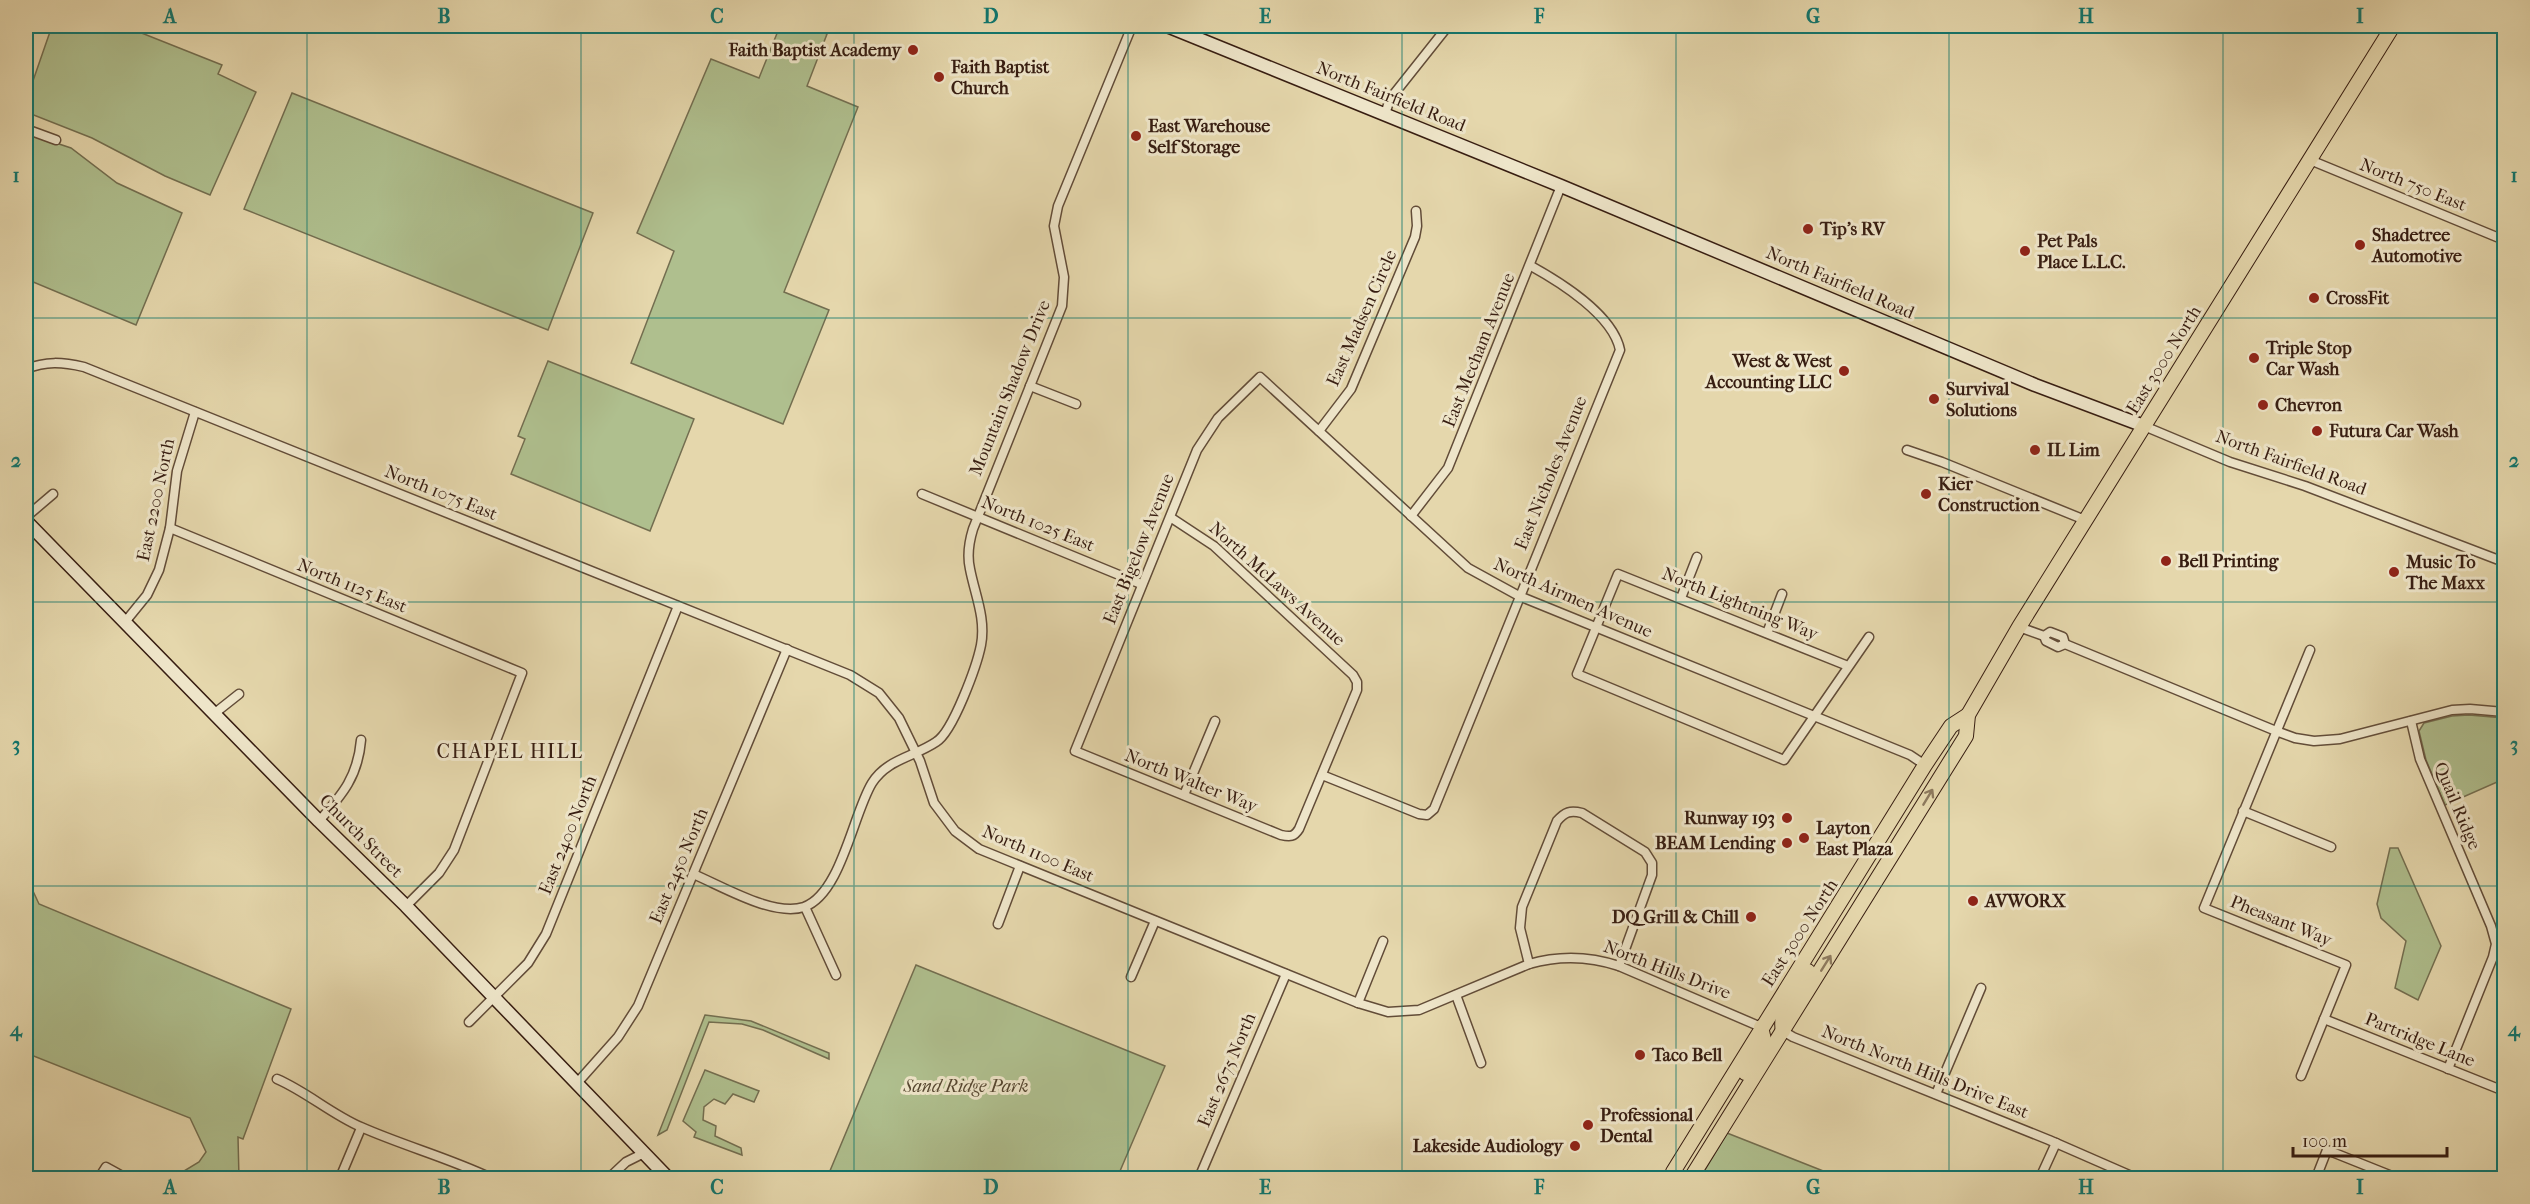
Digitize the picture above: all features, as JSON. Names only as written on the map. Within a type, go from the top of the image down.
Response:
[{"type":"main road","name":"North Fairfield Road","points":[[1167,26],[1561,186],[2035,385],[2144,426]]},
{"type":"main road","name":"East 3000 North","points":[[1691,1179],[1966,736],[1968,715],[2019,627],[2393,26]]},
{"type":"main road","name":"Church Street","points":[[26,519],[578,1082],[669,1179]]},
{"type":"main road","name":"East 3000 North","points":[[1672,1179],[1673,1172],[1761,1027],[1925,765],[1951,726],[1968,715]]},
{"type":"main road","points":[[1784,1031],[1781,1021],[1783,1013],[1862,883],[1870,855]]},
{"type":"main road","points":[[1680,1179],[1762,1045],[1764,1040],[1761,1027]]},
{"type":"street","name":"Mountain Shadow Drive","points":[[806,907],[821,896],[831,880],[872,783],[884,767],[938,741],[945,734],[952,724],[975,664],[981,645],[981,608],[969,568],[968,553],[976,517],[1062,306],[1065,293],[1064,277],[1054,226],[1058,206],[1132,26]]},
{"type":"street","points":[[1385,114],[1390,99],[1448,26]]},
{"type":"street","points":[[2493,26],[2505,30]]},
{"type":"street","points":[[26,129],[56,140]]},
{"type":"street","name":"North 750 East","points":[[2310,160],[2505,240]]},
{"type":"street","name":"East Mecham Avenue","points":[[1411,516],[1449,468],[1561,186]]},
{"type":"street","name":"East Madsen Circle","points":[[1319,431],[1338,408],[1359,373],[1415,237],[1418,226],[1416,211]]},
{"type":"street","name":"East Nicholes Avenue","points":[[1322,775],[1419,814],[1427,815],[1434,809],[1620,350],[1618,342],[1580,296],[1531,266]]},
{"type":"street","name":"North 1075 East","points":[[26,369],[39,364],[61,362],[84,367],[787,649]]},
{"type":"street","name":"North Airmen Avenue","points":[[1260,377],[1468,568],[1519,596],[1910,755],[1925,765]]},
{"type":"street","name":"East Bigelow Avenue","points":[[1075,751],[1197,450],[1210,429],[1260,377]]},
{"type":"street","points":[[1030,386],[1076,404]]},
{"type":"street","name":"East 2200 North","points":[[125,622],[147,595],[159,570],[170,528],[177,471],[195,412]]},
{"type":"street","name":"North Fairfield Road","points":[[2144,426],[2230,462],[2305,486],[2505,562]]},
{"type":"street","points":[[1907,450],[2085,520]]},
{"type":"street","name":"Church Street","points":[[26,519],[53,494]]},
{"type":"street","name":"North 1025 East","points":[[922,494],[1141,584]]},
{"type":"street","name":"North McLaws Avenue","points":[[1170,517],[1214,546],[1353,675],[1357,682],[1357,690],[1322,775]]},
{"type":"street","name":"North 1125 East","points":[[170,528],[522,673],[454,850],[439,873],[406,906]]},
{"type":"street","points":[[1681,598],[1697,557]]},
{"type":"street","name":"North Lightning Way","points":[[1597,629],[1618,574],[1848,666]]},
{"type":"street","points":[[1767,633],[1782,594]]},
{"type":"street","name":"East 2400 North","points":[[470,1022],[528,963],[546,934],[678,606]]},
{"type":"street","points":[[2019,627],[2044,636],[2046,642],[2058,647],[2065,644],[2295,738],[2314,741],[2340,739],[2452,710],[2470,708],[2505,712]]},
{"type":"street","points":[[1597,629],[1577,674],[1784,760],[1869,637]]},
{"type":"street","name":"North 1100 East","points":[[787,649],[850,675],[879,693],[899,718],[916,752],[934,803],[955,831],[979,849],[1286,974]]},
{"type":"street","name":"East 2450 North","points":[[578,1082],[618,1037],[638,1006],[787,649]]},
{"type":"street","name":"Pheasant Way","points":[[2301,1076],[2346,965],[2204,908],[2310,651]]},
{"type":"street","points":[[215,713],[238,694]]},
{"type":"street","points":[[1184,795],[1215,721]]},
{"type":"street","name":"Quail Ridge","points":[[2411,721],[2420,759],[2491,926],[2496,944],[2493,957],[2448,1069]]},
{"type":"street","points":[[319,820],[344,793],[359,761],[361,740]]},
{"type":"street","name":"North Walter Way","points":[[1075,751],[1290,837],[1296,835],[1322,775]]},
{"type":"street","points":[[1529,964],[1520,928],[1522,907],[1557,821],[1565,812],[1574,811],[1582,813],[1645,852],[1652,863],[1652,875],[1619,966]]},
{"type":"street","points":[[2243,811],[2331,847]]},
{"type":"street","points":[[998,924],[1020,866]]},
{"type":"street","points":[[693,874],[766,905],[787,910],[806,907],[836,975]]},
{"type":"street","points":[[1131,977],[1155,921]]},
{"type":"street","points":[[1358,1003],[1383,940]]},
{"type":"street","name":"North Hills Drive","points":[[1286,974],[1358,1003],[1388,1012],[1419,1010],[1529,964],[1575,957],[1619,966],[1761,1027]]},
{"type":"street","name":"East 2675 North","points":[[1199,1179],[1286,974]]},
{"type":"street","points":[[1936,1094],[1981,988]]},
{"type":"street","points":[[1456,995],[1481,1063]]},
{"type":"street","name":"Partridge Lane","points":[[2324,1019],[2505,1091]]},
{"type":"street","name":"North North Hills Drive East","points":[[1784,1031],[1793,1037],[2056,1143],[2136,1179]]},
{"type":"street","points":[[276,1078],[361,1128],[491,1179]]},
{"type":"street","points":[[340,1179],[361,1128]]},
{"type":"street","points":[[2040,1179],[2056,1143]]},
{"type":"street","points":[[2316,1179],[2327,1150],[2397,1179]]},
{"type":"street","points":[[609,1179],[626,1162],[644,1153]]},
{"type":"street","points":[[99,1179],[106,1167],[126,1179]]},
{"type":"street","points":[[26,1171],[33,1179]]},
{"type":"green space","points":[[52,26],[124,26],[222,65],[218,74],[256,92],[210,195],[165,176],[92,138],[26,112],[26,101]]},
{"type":"green space","points":[[780,26],[820,26],[819,30],[827,34],[807,86],[858,107],[784,292],[829,310],[783,424],[631,363],[674,251],[637,233],[711,59],[759,78]]},
{"type":"green space","points":[[292,93],[593,213],[548,330],[244,209]]},
{"type":"green space","points":[[26,133],[71,148],[117,183],[182,213],[136,325],[26,279]]},
{"type":"green space","points":[[548,361],[694,419],[650,531],[511,474],[525,439],[518,436]]},
{"type":"green space","points":[[2452,716],[2504,718],[2504,779],[2445,805],[2426,760],[2419,731],[2424,723]]},
{"type":"green space","points":[[2390,848],[2398,848],[2441,946],[2418,1000],[2395,988],[2406,941],[2381,918],[2377,904]]},
{"type":"green space","points":[[26,876],[39,904],[291,1009],[243,1139],[238,1137],[239,1178],[178,1178],[179,1174],[199,1162],[206,1152],[190,1118],[26,1053]]},
{"type":"green space","name":"Sand Ridge Park","points":[[916,965],[1165,1066],[1117,1178],[827,1178]]},
{"type":"green space","points":[[705,1015],[751,1021],[829,1053],[829,1059],[763,1030],[742,1024],[709,1022],[667,1130],[658,1135]]},
{"type":"green space","points":[[705,1070],[759,1091],[754,1102],[733,1094],[725,1104],[714,1099],[704,1107],[703,1120],[716,1126],[715,1136],[741,1148],[742,1155],[694,1137],[696,1132],[683,1121]]},
{"type":"green space","points":[[1727,1133],[1841,1178],[1700,1178]]},
{"type":"place","name":"Faith Baptist Academy","points":[[913,50]]},
{"type":"place","name":"Faith Baptist Church","points":[[939,77]]},
{"type":"place","name":"East Warehouse Self Storage","points":[[1136,136]]},
{"type":"place","name":"Tip's RV","points":[[1808,229]]},
{"type":"place","name":"Shadetree Automotive","points":[[2360,245]]},
{"type":"place","name":"Pet Pals Place L.L.C.","points":[[2025,251]]},
{"type":"place","name":"CrossFit","points":[[2314,298]]},
{"type":"place","name":"Triple Stop Car Wash","points":[[2254,358]]},
{"type":"place","name":"West & West Accounting LLC","points":[[1844,371]]},
{"type":"place","name":"Survival Solutions","points":[[1934,399]]},
{"type":"place","name":"Chevron","points":[[2263,405]]},
{"type":"place","name":"Futura Car Wash","points":[[2317,431]]},
{"type":"place","name":"IL Lim","points":[[2035,450]]},
{"type":"place","name":"Kier Construction","points":[[1926,494]]},
{"type":"place","name":"Bell Printing","points":[[2166,561]]},
{"type":"place","name":"Music To The Maxx","points":[[2394,572]]},
{"type":"place","name":"Runway 193","points":[[1787,818]]},
{"type":"place","name":"Layton East Plaza","points":[[1804,838]]},
{"type":"place","name":"BEAM Lending","points":[[1787,843]]},
{"type":"place","name":"AVWORX","points":[[1973,901]]},
{"type":"place","name":"DQ Grill & Chill","points":[[1751,917]]},
{"type":"place","name":"Taco Bell","points":[[1640,1055]]},
{"type":"place","name":"Professional Dental","points":[[1588,1125]]},
{"type":"place","name":"Lakeside Audiology","points":[[1575,1146]]},
{"type":"district","name":"CHAPEL HILL","points":[[510,751]]}]
